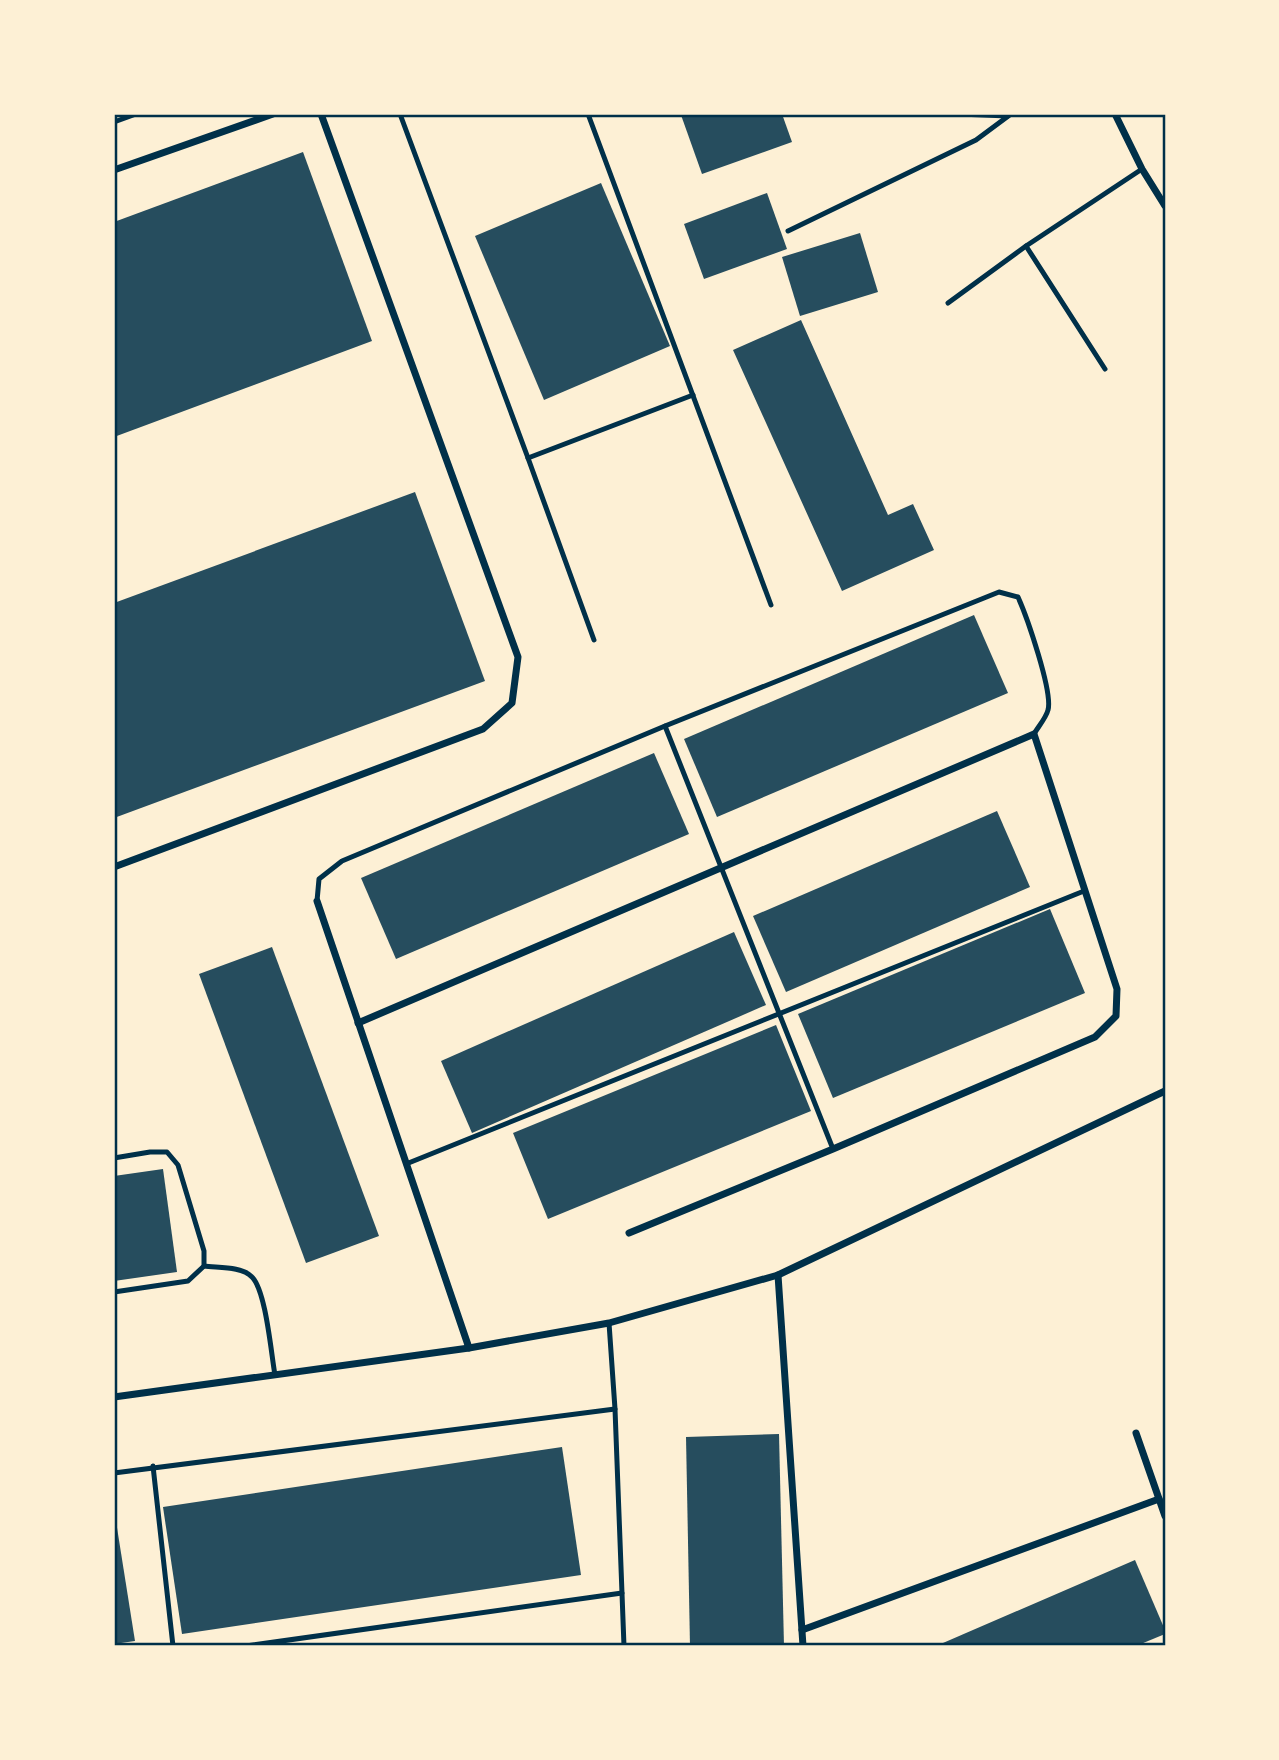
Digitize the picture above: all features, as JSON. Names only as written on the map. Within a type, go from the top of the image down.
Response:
[{"type":"street","points":[[114,170],[273,114]]},
{"type":"street","points":[[114,867],[483,729],[512,703],[518,657],[321,114]]},
{"type":"street","points":[[1115,114],[1142,169],[1165,206]]},
{"type":"street","points":[[359,1023],[1034,734],[1117,989],[1116,1016],[1095,1037],[629,1233]]},
{"type":"street","points":[[317,901],[469,1348]]},
{"type":"street","points":[[114,1397],[469,1348],[609,1324],[778,1275],[1165,1091]]},
{"type":"street","points":[[778,1275],[803,1646]]},
{"type":"street","points":[[1136,1433],[1165,1516]]},
{"type":"street","points":[[802,1630],[1159,1499]]},
{"type":"lane","points":[[114,122],[136,114]]},
{"type":"lane","points":[[400,114],[594,640]]},
{"type":"lane","points":[[588,114],[771,605]]},
{"type":"lane","points":[[958,114],[1010,115]]},
{"type":"lane","points":[[788,231],[976,140],[1010,115]]},
{"type":"lane","points":[[948,303],[1026,246],[1142,169]]},
{"type":"lane","points":[[1026,246],[1105,369]]},
{"type":"lane","points":[[528,458],[693,395]]},
{"type":"lane","points":[[317,901],[318,879],[342,861],[665,726],[999,592],[1018,597],[1047,686],[1049,710],[1034,734]]},
{"type":"lane","points":[[665,726],[833,1149]]},
{"type":"lane","points":[[406,1164],[1084,891]]},
{"type":"lane","points":[[114,1158],[167,1152],[177,1165],[204,1251],[204,1266],[188,1281],[114,1292]]},
{"type":"lane","points":[[204,1266],[240,1270],[252,1276],[261,1293],[275,1374]]},
{"type":"lane","points":[[609,1324],[624,1646]]},
{"type":"lane","points":[[114,1473],[615,1409]]},
{"type":"lane","points":[[153,1466],[173,1646]]},
{"type":"lane","points":[[246,1646],[622,1593]]},
{"type":"building","points":[[782,114],[792,142],[702,174],[681,115]]},
{"type":"building","points":[[303,152],[372,341],[114,437],[114,222]]},
{"type":"building","points":[[601,183],[670,346],[544,400],[475,236]]},
{"type":"building","points":[[767,193],[787,249],[704,279],[684,224]]},
{"type":"building","points":[[860,233],[878,292],[800,316],[782,257]]},
{"type":"building","points":[[801,320],[888,515],[913,504],[934,550],[842,591],[733,350]]},
{"type":"building","points":[[415,492],[485,681],[114,818],[114,603]]},
{"type":"building","points":[[974,615],[1008,693],[717,817],[684,739]]},
{"type":"building","points":[[654,753],[689,834],[396,959],[361,878]]},
{"type":"building","points":[[997,811],[1030,887],[786,992],[753,916]]},
{"type":"building","points":[[1050,909],[1085,993],[833,1098],[798,1014]]},
{"type":"building","points":[[734,932],[766,1005],[472,1133],[441,1061]]},
{"type":"building","points":[[272,947],[379,1236],[306,1263],[199,974]]},
{"type":"building","points":[[776,1025],[811,1111],[548,1219],[513,1133]]},
{"type":"building","points":[[163,1169],[177,1272],[114,1281],[114,1176]]},
{"type":"building","points":[[779,1434],[784,1646],[690,1646],[686,1437]]},
{"type":"building","points":[[562,1447],[581,1575],[182,1634],[163,1507]]},
{"type":"building","points":[[114,1516],[135,1641],[114,1644]]},
{"type":"building","points":[[1135,1560],[1165,1634],[1136,1646],[936,1646]]}]
